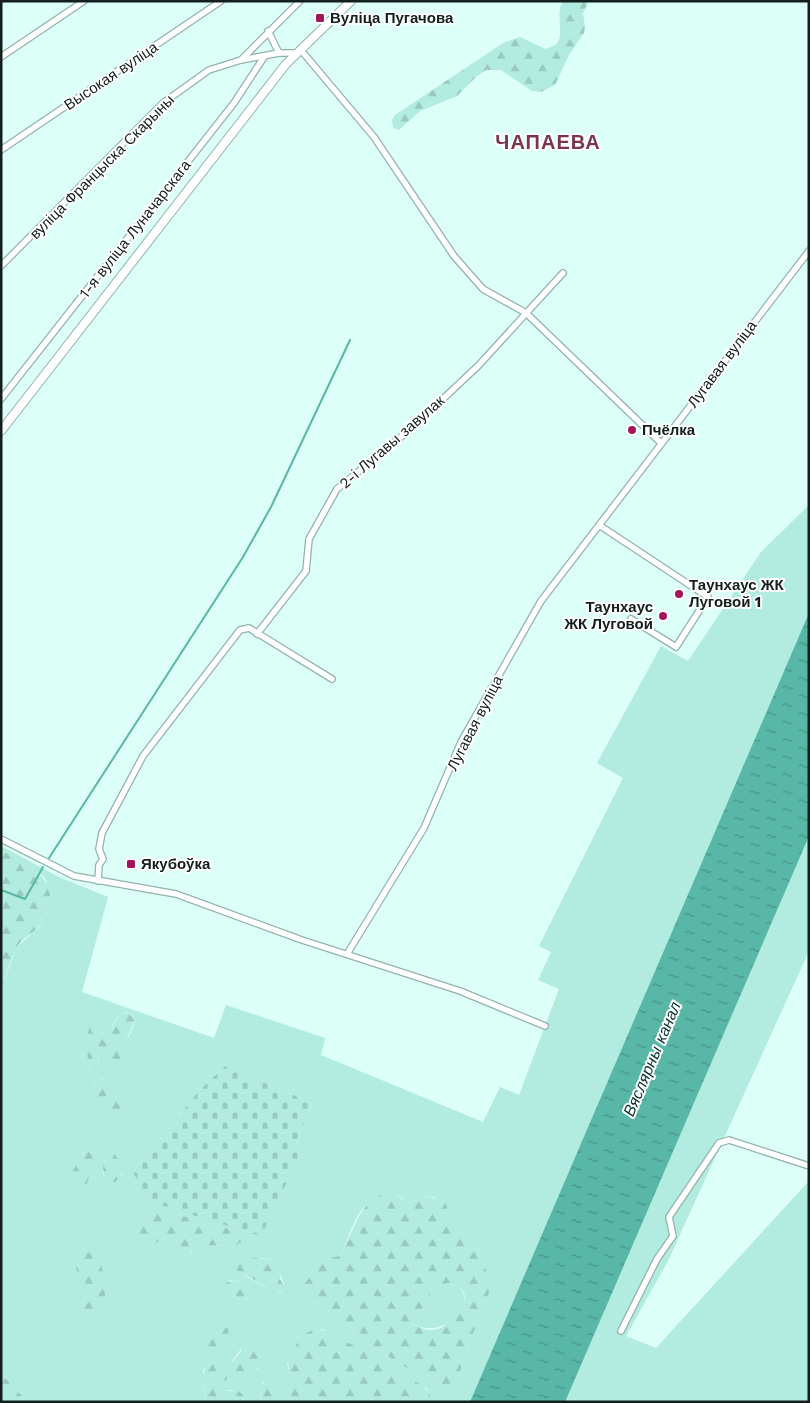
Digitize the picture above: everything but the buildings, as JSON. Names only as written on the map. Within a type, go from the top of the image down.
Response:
[{"type":"street","points":[[1,57],[84,1]]},
{"type":"street","name":"Высокая вуліца","points":[[1,150],[221,1]]},
{"type":"street","name":"вуліца Францыска Скарыны","points":[[1,266],[163,103],[209,70],[241,60],[300,1]]},
{"type":"street","points":[[1,431],[298,51],[352,1]]},
{"type":"street","points":[[268,32],[279,53]]},
{"type":"street","points":[[241,60],[298,51]]},
{"type":"street","points":[[298,51],[374,137],[454,256],[483,289],[526,313],[661,443]]},
{"type":"street","name":"1-я вуліца Луначарскага","points":[[1,398],[234,103],[264,57]]},
{"type":"street","name":"Лугавая вуліца","points":[[347,954],[424,828],[462,742],[541,602],[809,251]]},
{"type":"street","name":"2-і Лугавы завулак","points":[[257,634],[306,571],[309,539],[337,490],[412,428],[478,366],[563,273]]},
{"type":"street","points":[[599,525],[708,597],[676,647],[631,619]]},
{"type":"street","points":[[98,881],[99,865],[103,859],[99,849],[102,832],[143,756],[240,630],[249,628],[332,679]]},
{"type":"street","points":[[1,840],[74,876],[176,894],[347,954],[460,991],[545,1026]]},
{"type":"street","points":[[621,1331],[657,1259],[672,1236],[669,1217],[719,1143],[729,1140],[809,1166]]},
{"type":"green space","points":[[563,1],[589,1],[583,13],[584,33],[569,55],[555,85],[541,92],[532,91],[501,70],[486,70],[457,96],[420,111],[399,130],[393,128],[392,120],[395,115],[503,43],[520,37],[545,49],[556,45],[560,34],[560,12]]},
{"type":"green space","points":[[809,505],[809,951],[668,1261],[626,1336],[656,1348],[809,1181],[809,1402],[432,1402],[427,1389],[421,1385],[322,1329],[287,1364],[292,1380],[287,1386],[280,1387],[272,1378],[263,1382],[260,1392],[262,1402],[243,1402],[244,1398],[232,1390],[224,1391],[218,1387],[218,1384],[238,1372],[256,1370],[261,1367],[241,1349],[232,1361],[213,1363],[203,1370],[206,1402],[28,1402],[1,1374],[1,990],[16,948],[39,927],[47,912],[49,903],[46,880],[43,876],[1,850],[1,846],[59,877],[108,897],[82,992],[214,1038],[226,1005],[325,1038],[321,1055],[483,1122],[500,1087],[519,1095],[559,989],[538,980],[551,952],[539,946],[623,778],[597,763],[661,646],[688,661],[761,552]],"holes":[[[96,1002],[98,1025],[101,1030],[110,1030],[117,1017],[126,1012],[131,1014],[135,1020],[129,1036],[121,1042],[101,1049],[98,1055],[99,1064],[91,1071],[88,1067]],[[225,1066],[312,1103],[295,1148],[302,1151],[133,1172],[198,1092]],[[105,1079],[114,1085],[121,1095],[102,1107],[94,1085],[99,1080]],[[84,1151],[88,1183],[85,1186],[78,1184],[75,1175],[76,1167]],[[105,1157],[123,1174],[118,1180],[103,1174]],[[398,1195],[409,1203],[426,1196],[434,1197],[447,1208],[451,1221],[466,1231],[480,1255],[488,1275],[486,1305],[469,1342],[458,1378],[447,1389],[435,1378],[410,1370],[326,1318],[316,1304],[302,1294],[304,1283],[313,1273],[320,1253],[325,1251],[334,1257],[339,1256],[360,1212],[371,1202]],[[166,1212],[233,1230],[232,1246],[196,1245],[191,1253],[184,1256],[171,1240],[164,1238],[142,1251]],[[261,1258],[274,1260],[284,1284],[281,1293],[257,1283],[236,1267],[243,1261]],[[231,1280],[238,1281],[249,1299],[241,1300],[226,1293],[226,1283]]]},
{"type":"green space","points":[[1,850],[36,871],[44,879],[49,888],[50,899],[47,911],[39,926],[17,947],[1,990]]},
{"type":"green space","points":[[98,1002],[101,1006],[98,1021],[101,1030],[110,1030],[117,1018],[125,1013],[129,1013],[135,1020],[126,1041],[101,1049],[98,1055],[99,1067],[93,1072],[88,1067],[87,1038],[94,1006]]},
{"type":"green space","points":[[119,1050],[126,1053],[129,1060],[126,1067],[119,1070],[112,1067],[109,1060],[112,1053]]},
{"type":"green space","points":[[225,1066],[312,1103],[295,1147],[302,1151],[261,1236],[148,1201],[133,1172],[198,1092]]},
{"type":"green space","points":[[106,1079],[116,1087],[121,1095],[122,1108],[116,1112],[106,1110],[95,1093],[96,1081]]},
{"type":"green space","points":[[90,1147],[94,1154],[87,1185],[81,1186],[75,1181],[73,1170],[86,1149]]},
{"type":"green space","points":[[110,1152],[115,1154],[123,1168],[121,1177],[115,1182],[107,1181],[104,1174],[105,1158]]},
{"type":"green space","points":[[392,1192],[409,1203],[426,1196],[442,1200],[446,1204],[451,1221],[466,1231],[480,1255],[488,1275],[489,1291],[486,1305],[469,1342],[458,1378],[454,1386],[449,1389],[445,1388],[435,1378],[410,1370],[326,1318],[316,1304],[302,1294],[302,1286],[313,1273],[320,1253],[325,1251],[334,1257],[339,1256],[365,1208],[372,1200]],"holes":[[[448,1283],[456,1285],[464,1293],[464,1304],[461,1310],[445,1325],[431,1330],[412,1323],[410,1316],[426,1306],[432,1288]]]},
{"type":"green space","points":[[160,1212],[172,1213],[233,1230],[239,1234],[241,1242],[235,1246],[197,1245],[189,1254],[184,1256],[178,1252],[168,1239],[164,1238],[142,1251],[136,1250],[134,1237],[139,1226],[143,1221]]},
{"type":"green space","points":[[91,1251],[99,1255],[101,1261],[105,1298],[102,1315],[97,1320],[89,1321],[81,1316],[77,1308],[80,1288],[76,1266],[79,1257],[83,1253]]},
{"type":"green space","points":[[255,1258],[274,1260],[280,1265],[280,1279],[285,1287],[283,1292],[274,1292],[237,1270],[236,1265]]},
{"type":"green space","points":[[234,1280],[252,1289],[253,1294],[251,1298],[241,1300],[224,1292],[226,1283]]},
{"type":"green space","points":[[448,1283],[458,1286],[464,1294],[464,1303],[460,1312],[444,1325],[433,1328],[422,1328],[412,1323],[409,1316],[426,1306],[432,1288]]},
{"type":"green space","points":[[216,1322],[221,1322],[229,1330],[226,1340],[216,1349],[202,1349],[199,1344],[206,1329]]},
{"type":"green space","points":[[314,1329],[330,1332],[422,1385],[430,1394],[432,1402],[262,1402],[260,1389],[266,1379],[272,1378],[280,1387],[290,1383],[288,1360],[301,1336]]},
{"type":"green space","points":[[246,1345],[252,1345],[260,1350],[261,1367],[252,1371],[238,1372],[218,1385],[224,1391],[239,1391],[243,1395],[243,1402],[206,1402],[202,1377],[206,1367],[218,1361],[233,1361]]},
{"type":"green space","points":[[1,1374],[28,1402],[1,1402]]},
{"type":"water","name":"Вяслярны канал","points":[[809,613],[809,836],[565,1402],[470,1402]]},
{"type":"waterway","points":[[49,858],[243,557],[271,507],[350,340]]},
{"type":"waterway","points":[[1,890],[25,899],[43,867]]},
{"type":"place","name":"Вуліца Пугачова","points":[[320,18]]},
{"type":"place","name":"Пчёлка","points":[[632,430]]},
{"type":"place","name":"Таунхаус ЖК Луговой 1","points":[[679,594]]},
{"type":"place","name":"Таунхаус ЖК Луговой","points":[[663,616]]},
{"type":"place","name":"Якубоўка","points":[[131,864]]},
{"type":"district","name":"ЧАПАЕВА","points":[[548,142]]}]
